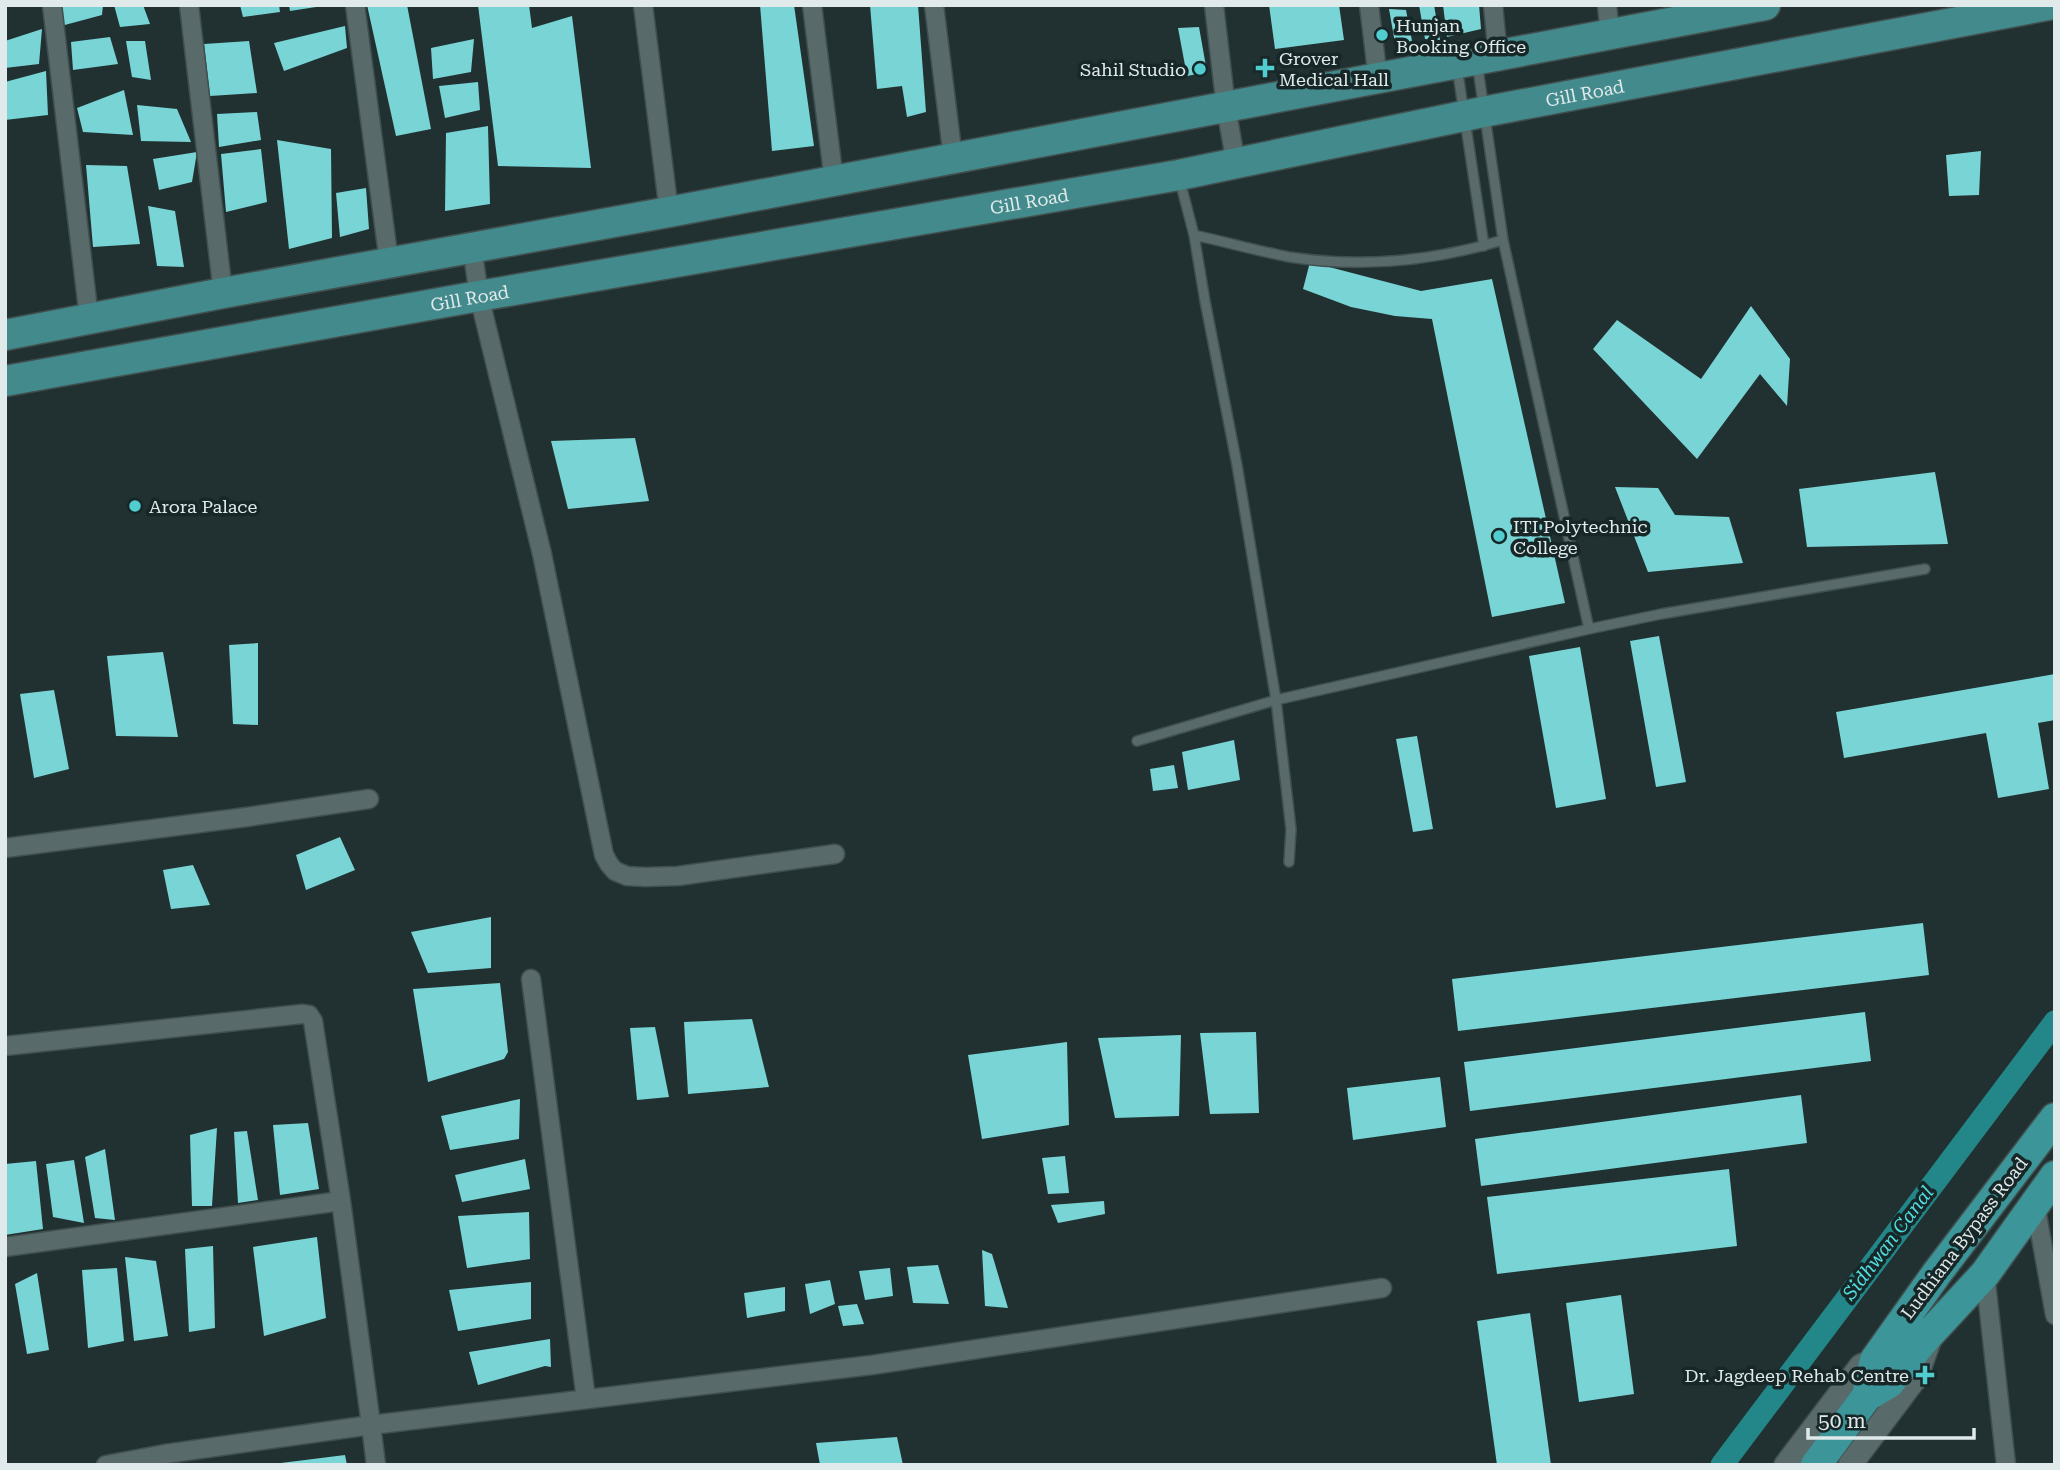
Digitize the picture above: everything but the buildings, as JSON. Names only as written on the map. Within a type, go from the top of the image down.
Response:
[{"type":"highway","name":"Ludhiana Bypass Road","points":[[1875,1360],[1937,1273],[2055,1118]]},
{"type":"highway","name":"Ludhiana Bypass Road","points":[[1861,1405],[1889,1383],[1985,1274],[2055,1176]]},
{"type":"highway","points":[[1816,1465],[1861,1405],[1875,1360]]},
{"type":"main road","points":[[5,335],[1226,108],[1611,35],[1728,9],[1765,5]]},
{"type":"main road","name":"Gill Road","points":[[5,380],[1179,175],[1473,114],[2048,5]]},
{"type":"street","points":[[52,5],[89,318]]},
{"type":"street","points":[[189,5],[223,293]]},
{"type":"street","points":[[355,5],[389,262]]},
{"type":"street","points":[[643,5],[669,212]]},
{"type":"street","points":[[812,5],[834,181]]},
{"type":"street","points":[[934,5],[953,158]]},
{"type":"street","points":[[1214,5],[1226,108],[1236,164]]},
{"type":"street","points":[[1369,5],[1378,79]]},
{"type":"street","points":[[1477,60],[1493,5]]},
{"type":"street","points":[[1608,5],[1611,35]]},
{"type":"street","points":[[472,247],[479,296],[542,554],[604,855],[609,864],[615,871],[627,876],[667,876],[835,855]]},
{"type":"street","points":[[5,848],[369,799]]},
{"type":"street","points":[[531,979],[586,1399]]},
{"type":"street","points":[[5,1046],[302,1014],[309,1016],[313,1021],[341,1201],[376,1465]]},
{"type":"street","points":[[5,1247],[341,1201]]},
{"type":"street","points":[[2035,1205],[2055,1315]]},
{"type":"street","points":[[1985,1274],[2006,1465]]},
{"type":"street","points":[[106,1465],[165,1460],[371,1425],[886,1363],[1382,1288]]},
{"type":"street","points":[[1850,1465],[1916,1377],[1933,1331]]},
{"type":"street","points":[[1786,1465],[1861,1366],[1875,1360]]},
{"type":"lane","points":[[1477,60],[1473,114],[1484,246]]},
{"type":"lane","points":[[1477,60],[1473,114],[1589,629]]},
{"type":"lane","points":[[1179,175],[1194,235],[1237,464],[1276,700],[1291,829],[1289,862]]},
{"type":"lane","points":[[1194,235],[1290,257],[1360,263],[1438,257],[1503,240]]},
{"type":"lane","points":[[1137,741],[1276,700],[1589,629],[1661,614],[1925,569]]},
{"type":"waterway","name":"Sidhwan Canal","points":[[1722,1465],[2055,1022]]},
{"type":"place","name":"Hunjan Booking Office","points":[[1382,35]]},
{"type":"place","name":"Grover Medical Hall","points":[[1265,68]]},
{"type":"place","name":"Sahil Studio","points":[[1200,69]]},
{"type":"place","name":"Arora Palace","points":[[135,506]]},
{"type":"place","name":"ITI Polytechnic College","points":[[1499,536]]},
{"type":"place","name":"Dr. Jagdeep Rehab Centre","points":[[1925,1375]]}]
